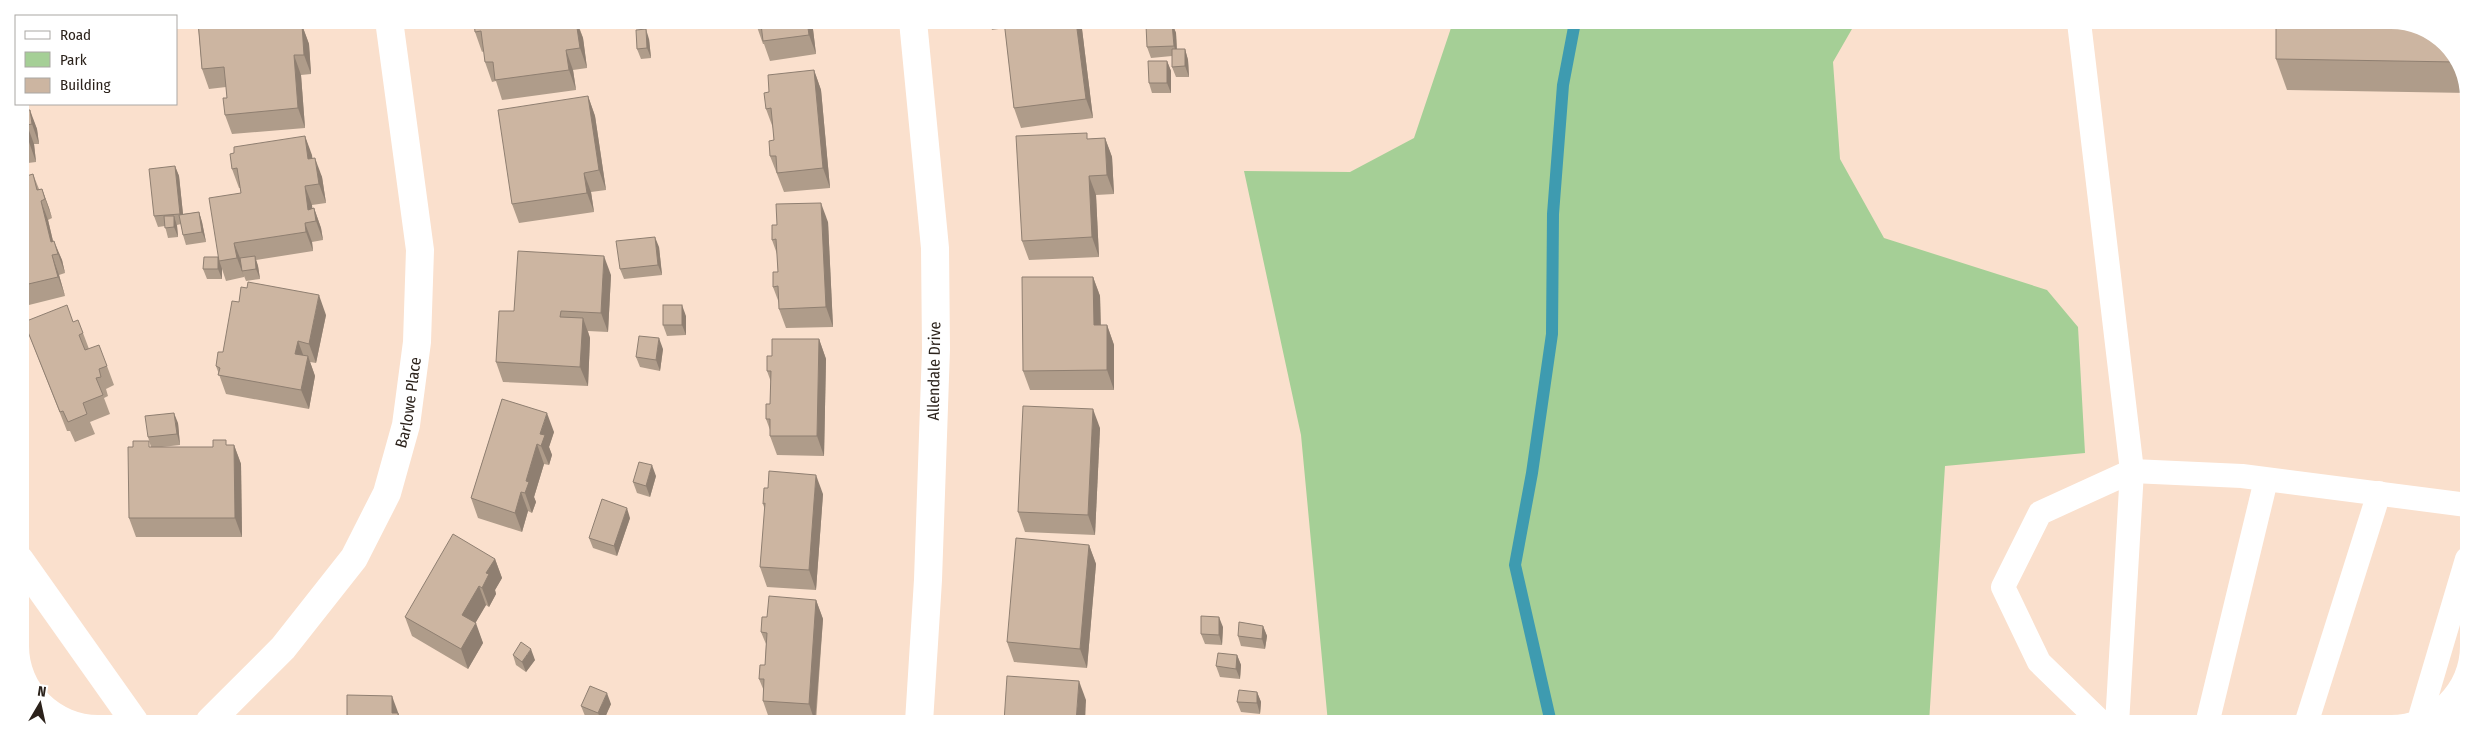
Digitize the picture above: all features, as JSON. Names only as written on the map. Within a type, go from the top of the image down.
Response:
[{"type":"street","name":"Barlowe Place","points":[[217,715],[283,648],[354,558],[387,493],[406,425],[417,342],[420,250],[390,29]]},
{"type":"street","name":"Allendale Drive","points":[[913,29],[935,248],[936,349],[928,580],[920,715]]},
{"type":"street","points":[[29,573],[130,715]]},
{"type":"lane","points":[[2080,29],[2132,471],[2118,715]]},
{"type":"lane","points":[[2094,715],[2039,662],[2003,587],[2040,513],[2132,471],[2266,480],[2460,504]]},
{"type":"lane","points":[[2209,715],[2266,480]]},
{"type":"lane","points":[[2309,715],[2379,493]]},
{"type":"lane","points":[[2423,707],[2460,583]]},
{"type":"green space","points":[[1451,29],[1852,29],[1833,62],[1840,159],[1884,238],[2047,290],[2078,327],[2085,453],[1945,466],[1929,715],[1327,715],[1301,435],[1244,171],[1350,172],[1414,138]]},
{"type":"building","points":[[199,29],[302,29],[304,55],[294,55],[298,108],[225,115],[223,98],[227,98],[224,67],[202,69]]},
{"type":"building","points":[[475,29],[577,29],[580,48],[566,50],[569,70],[495,80],[493,62],[485,62],[481,31],[475,32]]},
{"type":"building","points":[[646,29],[647,48],[637,49],[636,30]]},
{"type":"building","points":[[762,29],[808,29],[809,35],[763,41]]},
{"type":"building","points":[[1005,29],[1077,29],[1086,99],[1014,108]]},
{"type":"building","points":[[1146,29],[1173,29],[1174,46],[1147,47]]},
{"type":"building","points":[[2276,29],[2401,29],[2426,38],[2437,46],[2450,62],[2276,59]]},
{"type":"building","points":[[1172,49],[1185,49],[1185,66],[1172,67]]},
{"type":"building","points":[[1148,61],[1167,61],[1167,83],[1149,83]]},
{"type":"building","points":[[814,70],[823,168],[777,173],[776,156],[770,156],[769,141],[774,140],[771,108],[766,109],[764,93],[769,92],[768,75]]},
{"type":"building","points":[[588,96],[599,170],[584,173],[587,193],[512,204],[498,110]]},
{"type":"building","points":[[29,110],[30,110],[32,124],[29,125]]},
{"type":"building","points":[[1087,133],[1087,139],[1105,138],[1107,175],[1089,176],[1092,237],[1022,241],[1016,136]]},
{"type":"building","points":[[305,136],[308,159],[315,158],[319,184],[305,186],[308,210],[314,208],[316,221],[305,223],[306,232],[234,243],[237,258],[219,261],[209,198],[241,193],[237,168],[232,169],[230,154],[234,153],[234,147]]},
{"type":"building","points":[[175,166],[180,214],[154,216],[149,169]]},
{"type":"building","points":[[33,174],[37,190],[42,189],[45,199],[41,201],[51,242],[54,241],[58,254],[52,255],[58,277],[29,284],[29,175]]},
{"type":"building","points":[[821,203],[826,307],[779,309],[778,286],[773,287],[773,272],[778,272],[776,239],[772,240],[772,225],[777,225],[776,204]]},
{"type":"building","points":[[199,212],[202,232],[183,235],[179,215]]},
{"type":"building","points":[[164,216],[174,216],[174,227],[165,228]]},
{"type":"building","points":[[655,237],[658,265],[620,269],[616,241]]},
{"type":"building","points":[[518,251],[604,256],[601,313],[561,311],[560,317],[583,318],[580,367],[496,362],[499,311],[514,311]]},
{"type":"building","points":[[255,256],[256,269],[242,271],[240,258]]},
{"type":"building","points":[[204,257],[218,257],[218,269],[203,269]]},
{"type":"building","points":[[1022,277],[1093,277],[1094,325],[1107,325],[1107,370],[1023,371]]},
{"type":"building","points":[[248,282],[319,295],[309,344],[298,341],[295,354],[308,356],[301,390],[218,375],[220,368],[216,366],[218,352],[223,352],[232,301],[239,302],[241,287],[247,288]]},
{"type":"building","points":[[67,305],[73,322],[78,320],[83,333],[79,335],[85,350],[99,345],[107,366],[99,369],[101,377],[96,378],[103,395],[83,403],[87,414],[68,422],[63,411],[60,412],[29,334],[29,320]]},
{"type":"building","points":[[663,305],[682,305],[682,325],[663,325]]},
{"type":"building","points":[[639,336],[659,338],[656,360],[636,357]]},
{"type":"building","points":[[772,339],[819,339],[817,436],[770,436],[770,419],[766,419],[766,404],[770,404],[771,371],[767,371],[767,356],[772,356]]},
{"type":"building","points":[[502,399],[547,413],[540,434],[545,435],[541,446],[537,444],[526,481],[529,482],[525,493],[521,492],[515,513],[471,498]]},
{"type":"building","points":[[1023,406],[1093,409],[1088,515],[1018,512]]},
{"type":"building","points":[[174,413],[177,434],[148,437],[145,416]]},
{"type":"building","points":[[213,440],[226,440],[226,445],[234,445],[235,518],[129,518],[128,447],[133,447],[133,441],[149,441],[149,447],[213,447]]},
{"type":"building","points":[[639,462],[652,465],[646,486],[633,482]]},
{"type":"building","points":[[769,471],[816,475],[809,570],[760,567],[765,503],[763,504],[764,488],[768,488]]},
{"type":"building","points":[[602,499],[627,508],[614,546],[589,538]]},
{"type":"building","points":[[453,534],[495,559],[486,573],[489,574],[482,588],[479,586],[462,615],[476,623],[461,649],[405,617]]},
{"type":"building","points":[[1016,538],[1089,545],[1080,649],[1007,642]]},
{"type":"building","points":[[769,596],[816,600],[809,704],[763,701],[764,679],[759,679],[760,665],[765,665],[767,633],[761,632],[762,617],[767,617]]},
{"type":"building","points":[[1201,616],[1219,617],[1219,635],[1201,634]]},
{"type":"building","points":[[1239,622],[1263,626],[1262,639],[1238,636]]},
{"type":"building","points":[[521,642],[531,649],[522,662],[513,655]]},
{"type":"building","points":[[1218,653],[1237,655],[1236,669],[1216,666]]},
{"type":"building","points":[[1007,676],[1079,681],[1077,715],[1004,715]]},
{"type":"building","points":[[590,686],[607,693],[598,713],[581,706]]},
{"type":"building","points":[[1239,690],[1257,692],[1257,703],[1237,702]]},
{"type":"building","points":[[347,695],[392,696],[392,713],[398,713],[398,715],[347,715]]},
{"type":"waterway","points":[[1549,715],[1515,565],[1532,473],[1552,334],[1553,214],[1563,85],[1574,29]]}]
